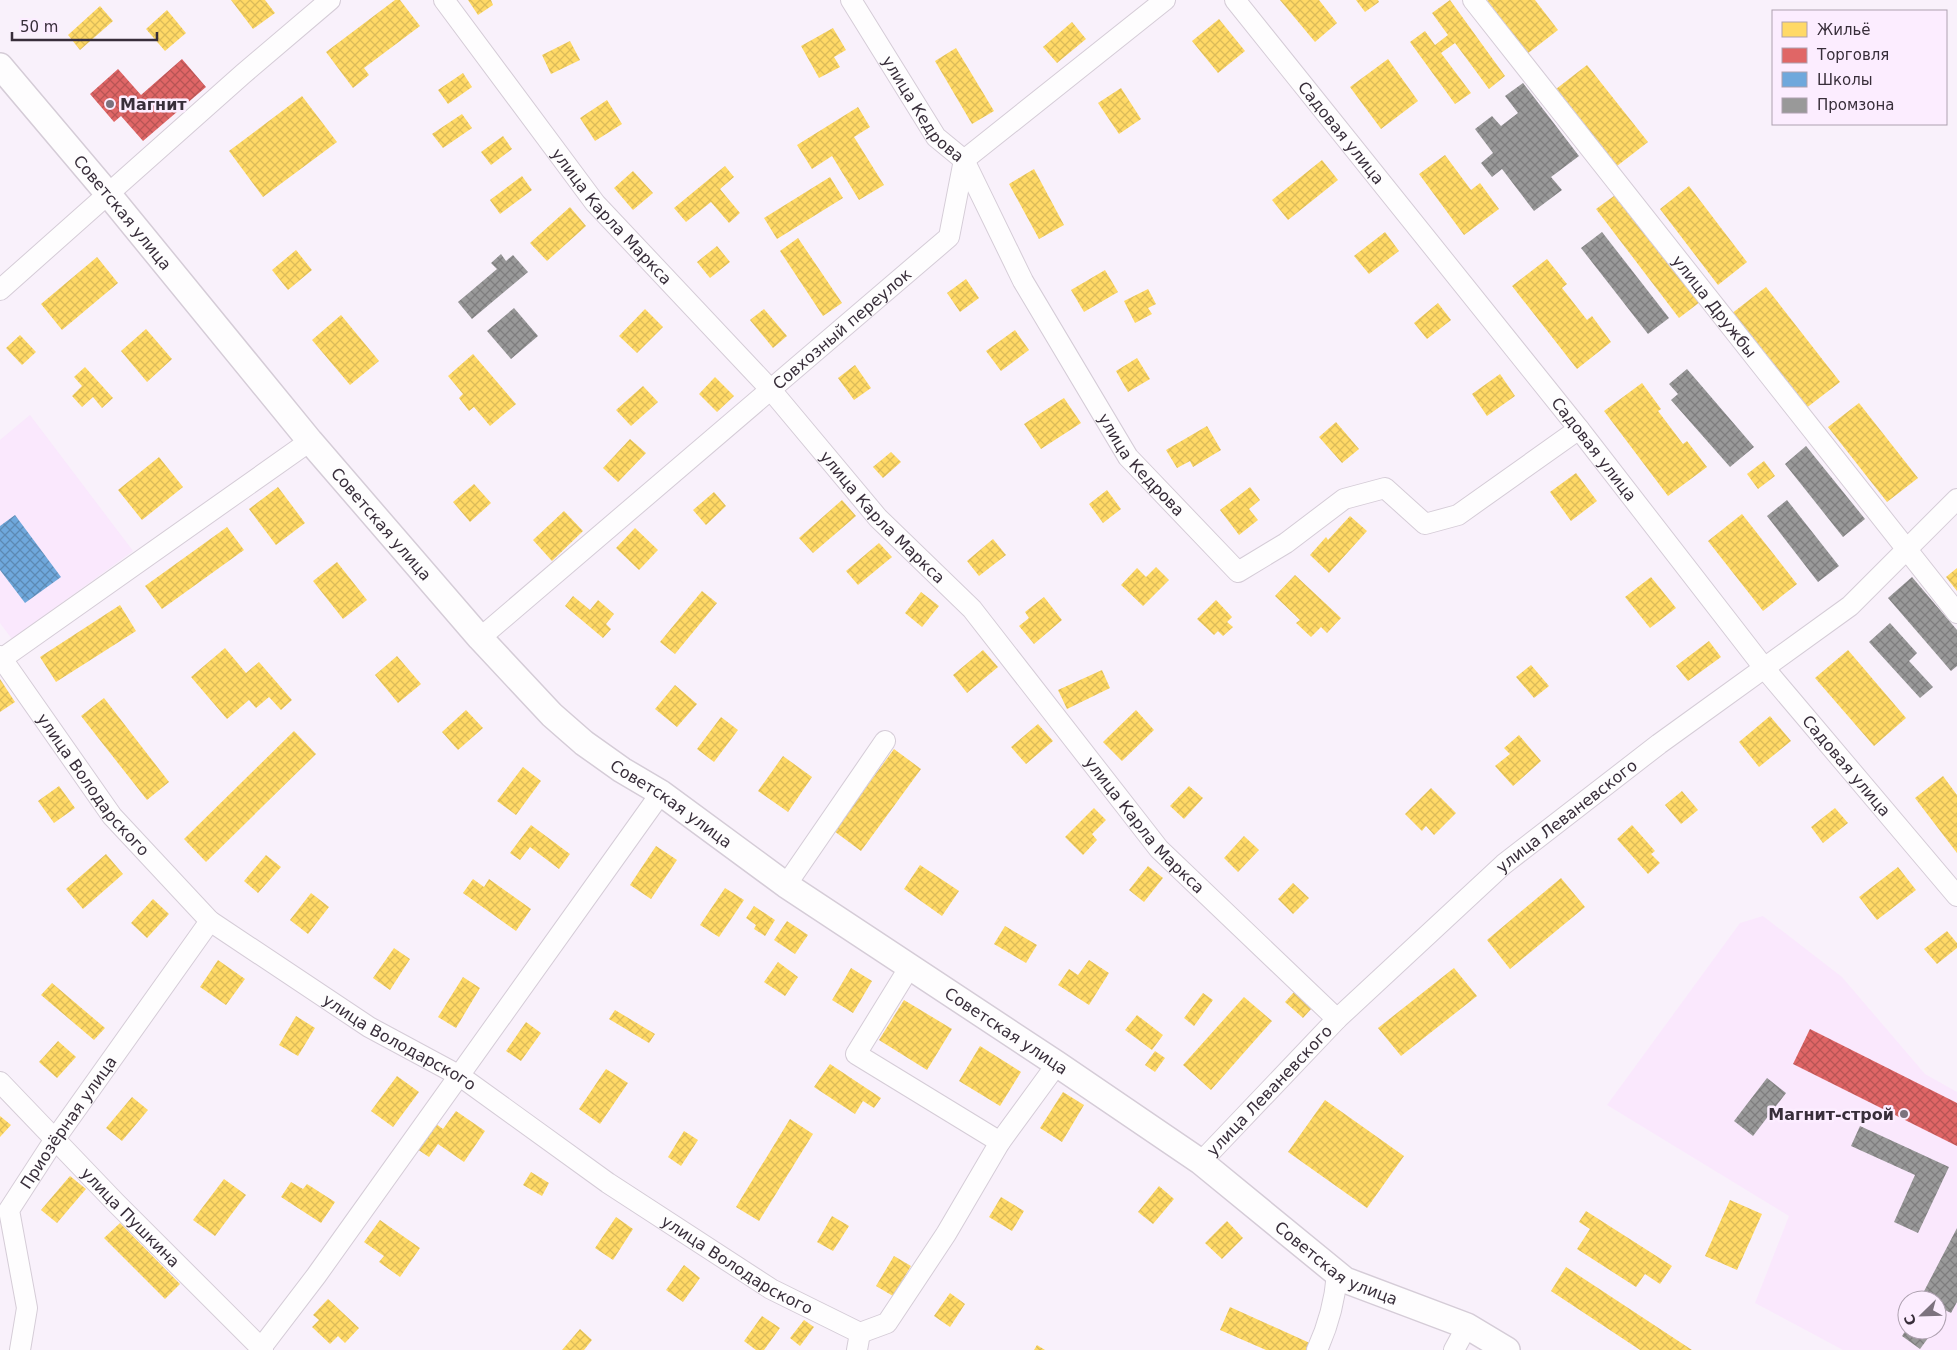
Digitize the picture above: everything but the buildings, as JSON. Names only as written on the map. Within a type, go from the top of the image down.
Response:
[{"type":"street","points":[[0,290],[243,74],[330,0]]},
{"type":"street","name":"улица Карла Маркса","points":[[444,0],[595,203],[771,390],[878,518],[972,609],[1158,849],[1337,1019]]},
{"type":"street","name":"улица Кедрова","points":[[851,0],[936,137],[964,160],[1022,281],[1128,457],[1238,572],[1286,543],[1344,499],[1385,488],[1426,524],[1458,515],[1579,429]]},
{"type":"street","points":[[964,160],[1165,0]]},
{"type":"street","name":"Садовая улица","points":[[1235,0],[1579,429],[1766,669],[1957,896]]},
{"type":"street","name":"улица Дружбы","points":[[1473,0],[1957,613]]},
{"type":"street","name":"Советская улица","points":[[0,66],[109,194],[310,441],[480,638],[552,715],[584,743],[622,770],[661,794],[786,885],[1057,1064],[1201,1162],[1345,1280],[1467,1326],[1507,1350]]},
{"type":"street","name":"Совхозный переулок","points":[[480,638],[949,237],[964,160]]},
{"type":"street","points":[[1,659],[310,441]]},
{"type":"street","name":"улица Леваневского","points":[[1201,1162],[1337,1019],[1504,864],[1659,744],[1766,669],[1850,606],[1957,499]]},
{"type":"street","name":"улица Володарского","points":[[1,659],[112,816],[210,921],[369,1027],[460,1076],[608,1183],[770,1289],[859,1342]]},
{"type":"street","points":[[786,885],[884,741]]},
{"type":"street","points":[[262,1349],[661,794]]},
{"type":"street","name":"Приозёрная улица","points":[[20,1350],[27,1308],[9,1210],[55,1139],[210,921]]},
{"type":"street","points":[[909,968],[856,1054],[1000,1142]]},
{"type":"street","points":[[859,1342],[887,1323],[946,1234],[1000,1142],[1057,1064]]},
{"type":"street","name":"улица Пушкина","points":[[0,1082],[262,1349]]},
{"type":"street","points":[[1317,1350],[1325,1332],[1335,1292],[1337,1274]]},
{"type":"street","points":[[1454,1350],[1467,1326]]},
{"type":"shaded area","points":[[30,415],[133,551],[12,639],[0,623],[0,440]]},
{"type":"shaded area","points":[[1763,916],[1842,977],[1925,1074],[1957,1092],[1957,1350],[1843,1350],[1755,1303],[1789,1216],[1607,1105],[1740,923]]},
{"type":"place","name":"Магнит","points":[[110,104]]},
{"type":"place","name":"Магнит-строй","points":[[1904,1114]]}]
